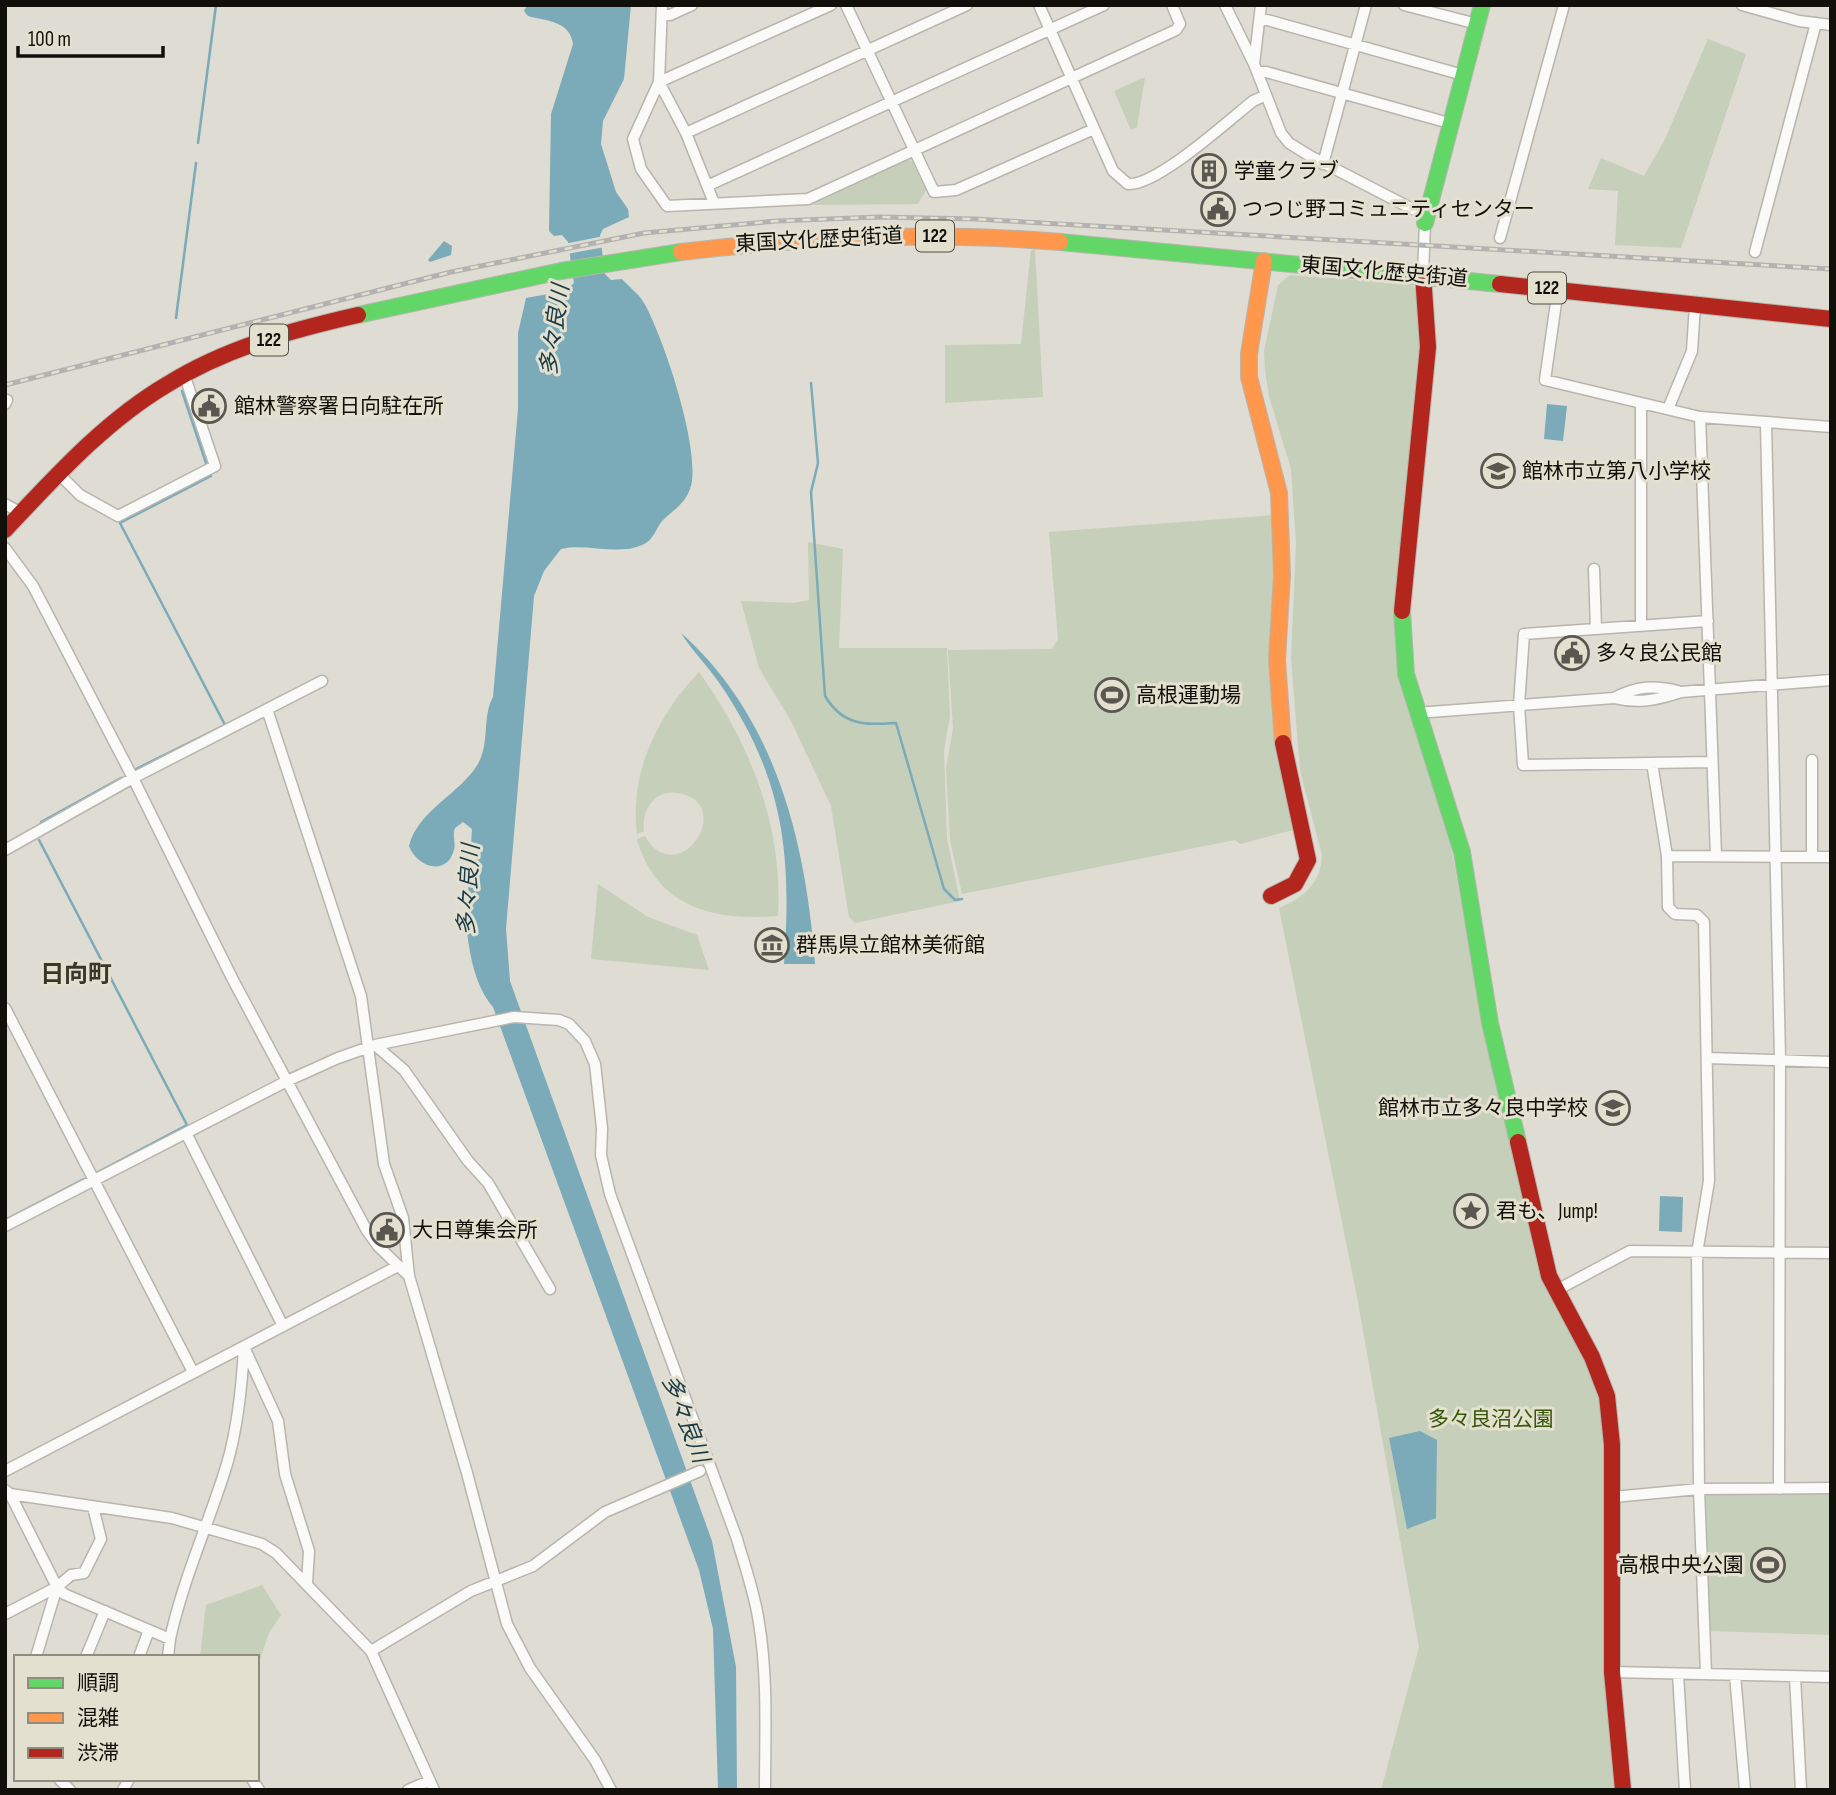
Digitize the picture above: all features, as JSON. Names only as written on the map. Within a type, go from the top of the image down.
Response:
[{"type":"main road","points":[[1425,220],[1482,5]]},
{"type":"main road","name":"東国文化歴史街道","points":[[5,530],[123,414],[184,374],[218,358],[277,337],[380,310],[568,268],[726,244],[923,235],[1423,275],[1831,319]]},
{"type":"main road","points":[[1264,261],[1249,354],[1250,377],[1279,493],[1282,575],[1277,660],[1280,727],[1308,860],[1301,878],[1294,886],[1271,896]]},
{"type":"main road","points":[[1423,275],[1427,347],[1401,620],[1406,674],[1416,713],[1462,852],[1490,1023],[1555,1291],[1592,1357],[1607,1396],[1611,1429],[1612,1672],[1623,1790]]},
{"type":"street","points":[[692,5],[670,15],[662,10],[659,82],[634,133],[633,143],[641,169],[667,206],[808,199],[1176,30],[1179,21],[1172,5]]},
{"type":"street","points":[[659,82],[831,5]]},
{"type":"street","points":[[846,5],[912,152],[931,190],[936,193],[947,193],[1094,128]]},
{"type":"street","points":[[686,133],[967,5]]},
{"type":"street","points":[[1039,5],[1116,176],[1132,184],[1188,154],[1253,101],[1266,94]]},
{"type":"street","points":[[709,185],[1104,5]]},
{"type":"street","points":[[1225,5],[1256,68],[1281,133],[1289,143],[1425,220],[1423,275]]},
{"type":"street","points":[[1256,68],[1261,5]]},
{"type":"street","points":[[1323,163],[1366,5]]},
{"type":"street","points":[[1404,5],[1476,24]]},
{"type":"street","points":[[1500,238],[1564,5]]},
{"type":"street","points":[[1742,5],[1831,25]]},
{"type":"street","points":[[1260,18],[1463,75]]},
{"type":"street","points":[[1755,252],[1816,23]]},
{"type":"street","points":[[1256,68],[1449,123]]},
{"type":"street","points":[[659,82],[686,133],[714,203]]},
{"type":"street","points":[[1558,289],[1545,380],[1700,417],[1831,426]]},
{"type":"street","points":[[1668,409],[1692,351],[1696,304]]},
{"type":"street","points":[[59,474],[80,495],[118,516],[215,466],[184,374]]},
{"type":"street","points":[[1640,403],[1641,625]]},
{"type":"street","points":[[1700,417],[1716,856]]},
{"type":"street","points":[[1766,422],[1780,1059],[1779,1489]]},
{"type":"street","points":[[5,504],[21,513]]},
{"type":"street","points":[[5,548],[33,586],[133,778],[195,906],[366,1230],[409,1276]]},
{"type":"street","points":[[1594,569],[1596,629]]},
{"type":"street","points":[[1707,621],[1524,634],[1519,705],[1523,765],[1712,762]]},
{"type":"street","points":[[1416,713],[1614,698],[1632,689],[1655,686],[1681,692],[1831,680]]},
{"type":"street","points":[[5,850],[133,778],[322,681]]},
{"type":"street","points":[[267,709],[352,960],[371,1046],[384,1164],[403,1218],[409,1276],[507,1624],[517,1648],[595,1760],[611,1790]]},
{"type":"street","points":[[1812,760],[1812,857]]},
{"type":"street","points":[[1652,762],[1667,856],[1671,912],[1697,915],[1704,922],[1710,1181],[1697,1253],[1699,1489],[1706,1674]]},
{"type":"street","points":[[1667,856],[1831,857]]},
{"type":"street","points":[[5,1008],[193,1372]]},
{"type":"street","points":[[5,1226],[287,1081],[371,1046],[536,1016],[569,1024],[590,1051],[595,1064],[602,1128],[601,1155],[610,1194],[741,1551],[759,1623],[765,1694],[765,1790]]},
{"type":"street","points":[[371,1046],[404,1070],[468,1161],[488,1183],[550,1289]]},
{"type":"street","points":[[1707,1058],[1831,1062]]},
{"type":"street","points":[[186,1133],[283,1326]]},
{"type":"street","points":[[1555,1291],[1630,1251],[1831,1254]]},
{"type":"street","points":[[5,1471],[398,1266]]},
{"type":"street","points":[[172,1650],[178,1602],[228,1461],[242,1393],[244,1347]]},
{"type":"street","points":[[244,1347],[278,1421],[285,1474],[309,1551],[307,1583]]},
{"type":"street","points":[[371,1651],[471,1591],[533,1566],[605,1513],[661,1485],[700,1471]]},
{"type":"street","points":[[1612,1497],[1699,1489],[1831,1488]]},
{"type":"street","points":[[7,1492],[57,1587],[64,1594],[149,1630],[172,1650]]},
{"type":"street","points":[[7,1492],[172,1518],[262,1544],[307,1583],[371,1651],[431,1785],[408,1790]]},
{"type":"street","points":[[5,1614],[57,1587],[71,1575],[85,1573],[101,1539],[93,1507]]},
{"type":"street","points":[[37,1655],[57,1587]]},
{"type":"street","points":[[87,1655],[105,1611]]},
{"type":"street","points":[[140,1655],[149,1630]]},
{"type":"street","points":[[1612,1672],[1831,1678]]},
{"type":"street","points":[[1678,1674],[1685,1790]]},
{"type":"street","points":[[1735,1675],[1745,1790]]},
{"type":"street","points":[[1795,1677],[1801,1790]]},
{"type":"green space","points":[[1708,39],[1746,54],[1681,248],[1615,245],[1618,191],[1588,189],[1601,158],[1644,176],[1665,139]]},
{"type":"green space","points":[[1145,77],[1137,127],[1131,130],[1114,91]]},
{"type":"green space","points":[[906,159],[913,162],[926,190],[918,204],[812,205]]},
{"type":"green space","points":[[1035,249],[1043,397],[945,403],[945,345],[1021,344],[1031,250]]},
{"type":"green space","name":"多々良沼公園","points":[[1290,275],[1411,284],[1417,290],[1420,345],[1394,610],[1397,659],[1403,694],[1448,828],[1478,1001],[1537,1260],[1547,1292],[1591,1367],[1599,1391],[1605,1470],[1604,1678],[1615,1790],[1381,1790],[1419,1647],[1357,1297],[1279,908],[1296,900],[1309,889],[1318,874],[1322,855],[1300,771],[1291,658],[1296,544],[1291,469],[1269,396],[1265,370],[1264,351],[1278,285]]},
{"type":"green space","name":"高根運動場","points":[[1276,515],[1273,599],[1297,829],[1240,844],[1235,840],[962,894],[950,840],[946,769],[953,728],[948,650],[1052,649],[1058,639],[1049,532]]},
{"type":"green space","points":[[808,542],[843,549],[839,648],[947,648],[950,716],[944,750],[947,839],[960,901],[855,923],[849,917],[831,806],[791,721],[759,668],[741,601],[794,603],[809,600]]},
{"type":"green space","points":[[699,672],[734,728],[760,788],[775,850],[778,916],[733,916],[712,913],[693,906],[660,883],[638,843],[637,839],[645,836],[658,851],[673,855],[686,850],[696,840],[703,826],[703,812],[695,800],[678,793],[663,794],[651,803],[645,816],[644,831],[637,834],[636,811],[642,767],[659,726]]},
{"type":"green space","points":[[598,884],[648,917],[697,935],[709,970],[591,959]]},
{"type":"green space","name":"高根中央公園","points":[[1708,1493],[1831,1493],[1831,1635],[1709,1631],[1703,1498]]},
{"type":"green space","points":[[262,1585],[281,1615],[269,1633],[259,1662],[259,1655],[200,1655],[206,1605]]},
{"type":"water","name":"多々良川","points":[[527,5],[631,5],[624,79],[603,121],[601,144],[616,192],[628,209],[629,217],[603,229],[600,235],[605,274],[611,280],[622,279],[642,300],[652,319],[679,395],[693,472],[685,499],[662,521],[646,543],[612,550],[581,547],[561,549],[544,571],[534,596],[506,929],[510,981],[712,1541],[736,1667],[737,1790],[718,1790],[713,1629],[699,1570],[493,1007],[481,989],[474,967],[466,923],[469,919],[467,910],[472,829],[463,822],[455,828],[455,845],[450,859],[438,866],[431,866],[418,859],[409,846],[421,822],[470,775],[482,756],[493,697],[518,409],[518,333],[526,298],[565,291],[574,283],[568,242],[562,235],[554,236],[549,231],[551,114],[573,44],[571,36],[562,26],[528,16],[524,11]]},
{"type":"water","points":[[444,241],[452,246],[451,255],[430,262],[428,260]]},
{"type":"water","points":[[1547,404],[1567,406],[1563,441],[1544,439]]},
{"type":"water","points":[[681,633],[714,666],[741,703],[763,743],[794,828],[811,918],[815,964],[784,964],[784,852],[770,785],[758,752],[741,719],[715,677]]},
{"type":"water","points":[[1660,1196],[1683,1197],[1682,1232],[1659,1231]]},
{"type":"water","points":[[1420,1431],[1437,1440],[1436,1518],[1407,1529],[1389,1438]]},
{"type":"pier","points":[[604,236],[605,247],[567,254],[564,244]]},
{"type":"waterway","points":[[198,143],[216,5]]},
{"type":"waterway","points":[[176,318],[196,163]]},
{"type":"waterway","points":[[811,383],[818,463],[811,492],[825,696],[839,713],[856,722],[896,723],[944,889],[955,900],[962,899]]},
{"type":"waterway","points":[[182,391],[207,466]]},
{"type":"waterway","points":[[136,769],[225,725],[120,523],[211,476]]},
{"type":"waterway","points":[[41,822],[121,778]]},
{"type":"waterway","points":[[39,840],[187,1125],[98,1172]]},
{"type":"waterway","points":[[5,1220],[84,1179]]},
{"type":"railway","points":[[5,385],[451,272],[644,233],[777,221],[879,217],[975,219],[1831,269]]},
{"type":"traffic: fast","points":[[1425,223],[1482,5]]},
{"type":"traffic: fast","points":[[1060,242],[1500,284]]},
{"type":"traffic: fast","points":[[358,315],[561,271],[681,252]]},
{"type":"traffic: fast","points":[[1402,611],[1406,674],[1462,852],[1490,1023],[1518,1142]]},
{"type":"traffic: slow","points":[[681,252],[870,237],[965,237],[1060,242]]},
{"type":"traffic: slow","points":[[1264,261],[1249,354],[1249,377],[1279,493],[1282,575],[1277,660],[1283,743]]},
{"type":"traffic: jam","points":[[1402,611],[1428,347],[1423,275]]},
{"type":"traffic: jam","points":[[1500,284],[1831,319]]},
{"type":"traffic: jam","points":[[5,530],[102,432],[168,384],[236,350],[358,315]]},
{"type":"traffic: jam","points":[[1271,896],[1295,884],[1308,860],[1283,743]]},
{"type":"traffic: jam","points":[[1518,1142],[1549,1276],[1592,1357],[1607,1396],[1612,1445],[1612,1672],[1623,1790]]},
{"type":"place","name":"学童クラブ","points":[[1209,171]]},
{"type":"place","name":"つつじ野コミュニティセンター","points":[[1218,209]]},
{"type":"place","name":"館林警察署日向駐在所","points":[[209,406]]},
{"type":"place","name":"館林市立第八小学校","points":[[1498,471]]},
{"type":"place","name":"多々良公民館","points":[[1572,653]]},
{"type":"place","name":"高根運動場","points":[[1112,695]]},
{"type":"place","name":"群馬県立館林美術館","points":[[772,945]]},
{"type":"place","name":"館林市立多々良中学校","points":[[1613,1108]]},
{"type":"place","name":"君も、Jump!","points":[[1471,1211]]},
{"type":"place","name":"大日尊集会所","points":[[387,1230]]},
{"type":"place","name":"高根中央公園","points":[[1768,1565]]},
{"type":"district","name":"日向町","points":[[76,974]]}]
